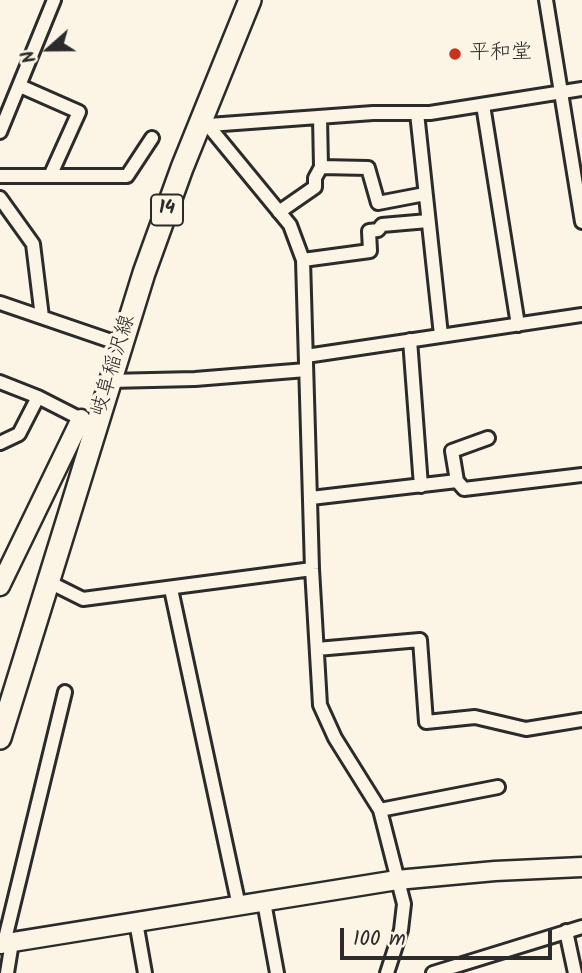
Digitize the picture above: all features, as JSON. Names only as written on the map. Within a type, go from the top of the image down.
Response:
[{"type":"main road","name":"岐阜稲沢線","points":[[0,738],[47,581],[89,422],[109,381],[153,247],[205,121],[250,0]]},
{"type":"street","points":[[0,132],[54,0]]},
{"type":"street","points":[[546,0],[582,222]]},
{"type":"street","points":[[20,86],[79,113],[51,174]]},
{"type":"street","points":[[205,121],[417,113],[582,89]]},
{"type":"street","points":[[483,105],[519,325]]},
{"type":"street","points":[[417,113],[441,335]]},
{"type":"street","points":[[279,212],[315,187],[315,178],[321,167],[320,117]]},
{"type":"street","points":[[205,121],[290,225],[303,260],[312,569],[320,705],[335,738],[380,810],[404,904],[401,930],[387,973]]},
{"type":"street","points":[[0,176],[127,176],[152,138]]},
{"type":"street","points":[[321,167],[368,168],[377,202],[425,194]]},
{"type":"street","points":[[0,198],[33,244],[42,317]]},
{"type":"street","points":[[303,260],[370,251],[369,231],[378,230],[382,225],[429,221]]},
{"type":"street","points":[[0,303],[120,344]]},
{"type":"street","points":[[306,356],[582,315]]},
{"type":"street","points":[[410,340],[421,486]]},
{"type":"street","points":[[109,381],[195,379],[306,370]]},
{"type":"street","points":[[0,382],[89,422],[0,586]]},
{"type":"street","points":[[0,443],[19,434],[38,397]]},
{"type":"street","points":[[488,438],[452,451],[457,481],[464,489],[582,475]]},
{"type":"street","points":[[311,498],[457,481]]},
{"type":"street","points":[[47,581],[83,599],[312,569]]},
{"type":"street","points":[[171,589],[240,906]]},
{"type":"street","points":[[317,649],[421,640],[426,722],[475,717],[526,729],[582,720]]},
{"type":"street","points":[[7,973],[5,943],[65,692]]},
{"type":"street","points":[[380,810],[498,787]]},
{"type":"street","points":[[5,943],[397,880],[495,871],[582,867]]},
{"type":"street","points":[[264,902],[275,973]]},
{"type":"street","points":[[136,922],[145,973]]},
{"type":"street","points":[[433,973],[582,927]]},
{"type":"street","points":[[566,931],[575,973]]},
{"type":"place","name":"平和堂","points":[[455,54]]}]
